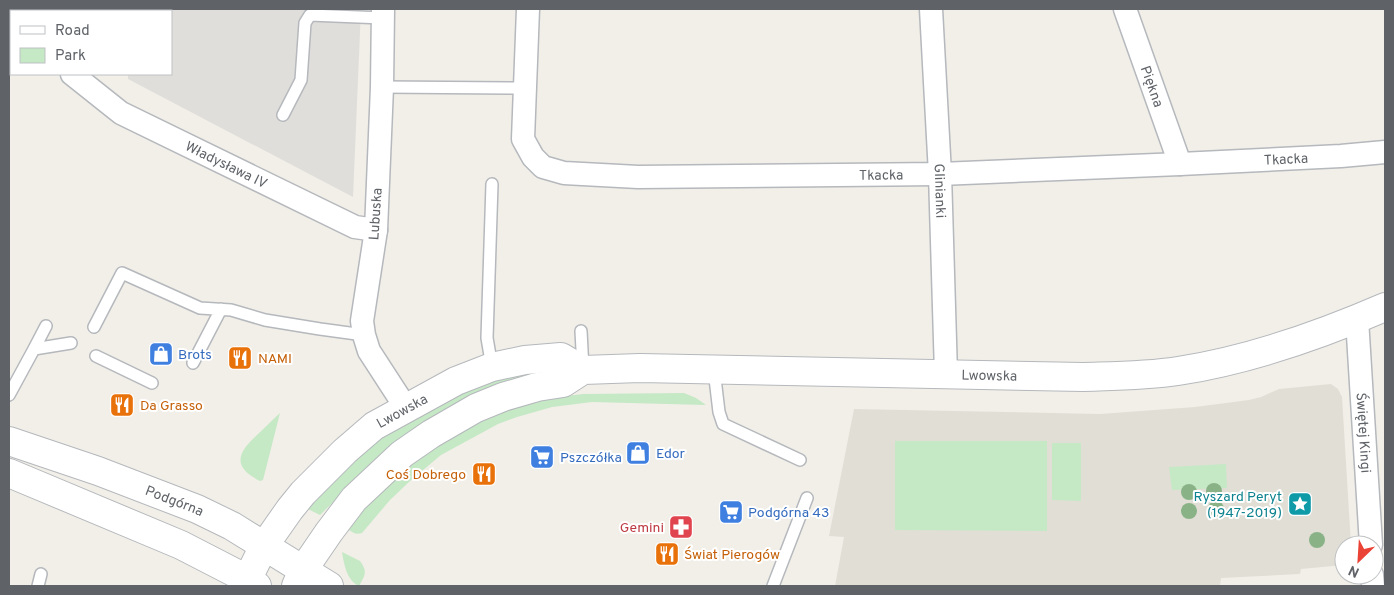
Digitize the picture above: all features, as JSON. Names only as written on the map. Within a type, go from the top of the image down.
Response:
[{"type":"street","name":"Tkacka","points":[[528,9],[524,139],[533,157],[543,167],[561,173],[638,178],[940,174],[1180,164],[1385,152]]},
{"type":"street","name":"Glinianki","points":[[931,9],[940,174],[946,374]]},
{"type":"street","name":"Piękna","points":[[1125,9],[1180,164]]},
{"type":"street","name":"Lubuska","points":[[383,14],[376,230],[362,321],[369,351],[406,408]]},
{"type":"street","name":"Władysława IV","points":[[84,77],[121,114],[356,227],[376,230]]},
{"type":"street","name":"Lwowska","points":[[300,578],[329,532],[354,499],[402,454],[431,434],[476,408],[503,397],[537,387],[563,383],[583,370],[640,368],[1083,377],[1133,376],[1177,371],[1252,356],[1306,339],[1385,307]]},
{"type":"street","name":"Świętej Kingi","points":[[1357,319],[1370,535]]},
{"type":"street","name":"Lwowska","points":[[249,584],[264,546],[290,509],[316,479],[374,426],[456,381],[492,367],[525,360],[561,357],[583,370]]},
{"type":"street","name":"Podgórna","points":[[9,441],[98,471],[197,509],[232,526],[264,546],[300,578],[329,586]]},
{"type":"street","points":[[9,473],[181,545],[249,584]]},
{"type":"lane","points":[[283,115],[301,80],[305,23],[310,15],[319,12],[383,14]]},
{"type":"lane","points":[[382,87],[525,88]]},
{"type":"lane","points":[[492,184],[487,338],[492,367]]},
{"type":"lane","points":[[94,327],[122,273],[200,308],[231,310],[265,320],[364,335]]},
{"type":"lane","points":[[193,363],[221,309]]},
{"type":"lane","points":[[9,395],[46,326]]},
{"type":"lane","points":[[581,331],[583,370]]},
{"type":"lane","points":[[34,349],[72,343]]},
{"type":"lane","points":[[96,356],[152,383]]},
{"type":"lane","points":[[714,370],[718,412],[723,424],[800,460]]},
{"type":"lane","points":[[773,586],[807,498]]},
{"type":"lane","points":[[38,586],[41,574]]},
{"type":"shaded area","points":[[361,9],[353,197],[128,79],[128,75],[172,75],[172,10],[132,10]]},
{"type":"shaded area","points":[[1331,384],[1338,389],[1342,397],[1350,535],[1334,535],[1334,566],[1301,569],[1300,574],[1221,578],[1220,586],[835,586],[844,537],[829,536],[854,409],[1100,414],[1195,407],[1249,400],[1279,389]]},
{"type":"green space","points":[[525,372],[516,382],[367,469],[320,515],[308,509],[352,462],[376,441],[404,422],[463,392],[488,382]]},
{"type":"green space","points":[[684,393],[706,405],[592,402],[552,407],[498,424],[441,455],[390,500],[362,533],[357,534],[349,530],[361,510],[417,456],[490,414],[549,398],[583,394]]},
{"type":"green space","points":[[280,413],[263,480],[260,481],[245,470],[240,460],[250,442]]},
{"type":"green space","points":[[895,441],[1047,441],[1047,531],[895,530]]},
{"type":"green space","points":[[1052,443],[1081,443],[1081,501],[1052,500]]},
{"type":"green space","points":[[1226,464],[1227,488],[1172,490],[1169,467]]},
{"type":"green space","points":[[342,552],[360,561],[364,568],[365,574],[359,586],[349,576]]},
{"type":"place","name":"Brots","points":[[161,354]]},
{"type":"place","name":"NAMI","points":[[240,358]]},
{"type":"place","name":"Da Grasso","points":[[122,405]]},
{"type":"place","name":"Edor","points":[[638,453]]},
{"type":"place","name":"Pszczółka","points":[[542,457]]},
{"type":"place","name":"Coś Dobrego","points":[[484,474]]},
{"type":"place","name":"Ryszard Peryt (1947-2019)","points":[[1300,504]]},
{"type":"place","name":"Podgórna 43","points":[[731,512]]},
{"type":"place","name":"Gemini","points":[[681,527]]},
{"type":"place","name":"Świat Pierogów","points":[[667,554]]}]
